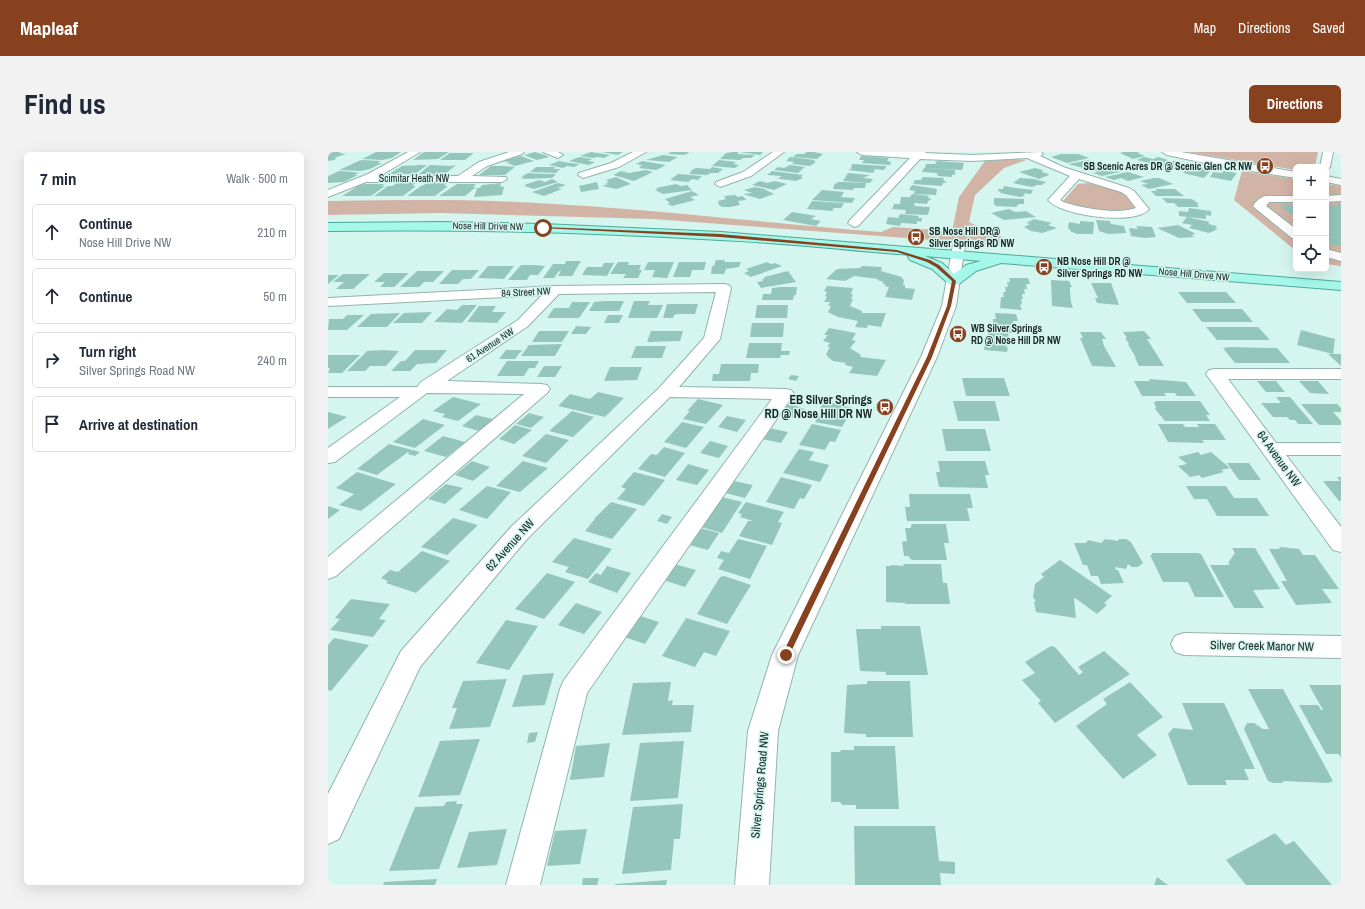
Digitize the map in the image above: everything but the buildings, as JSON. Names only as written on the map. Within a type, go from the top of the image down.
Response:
[{"type":"main road","name":"Nose Hill Drive NW","points":[[328,218],[470,217],[668,224],[958,250],[1341,276]]},
{"type":"main road","name":"Nose Hill Drive NW","points":[[328,227],[442,226],[550,228],[720,236],[897,251],[958,250],[1004,259],[1341,286]]},
{"type":"main road","points":[[897,251],[928,261],[937,266],[954,281],[971,268],[981,263],[1004,259]]},
{"type":"street","name":"Scimitar Heath NW","points":[[328,194],[365,179],[415,152]]},
{"type":"street","points":[[489,152],[502,157]]},
{"type":"street","name":"Scimitar Heath NW","points":[[462,178],[483,164],[519,152]]},
{"type":"street","points":[[548,152],[558,155]]},
{"type":"street","points":[[583,175],[614,165],[642,152]]},
{"type":"street","points":[[720,184],[747,174],[780,152]]},
{"type":"street","points":[[862,152],[982,154],[1012,152]]},
{"type":"street","points":[[921,153],[980,158],[1048,152]]},
{"type":"street","points":[[1167,152],[1220,163],[1293,175]]},
{"type":"street","points":[[1326,164],[1328,152]]},
{"type":"street","points":[[854,223],[921,153]]},
{"type":"street","points":[[1026,154],[1076,176],[1128,191],[1143,209],[1136,213],[1126,214],[1073,210],[1059,206],[1054,200],[1076,176]]},
{"type":"street","name":"Scimitar Heath NW","points":[[365,179],[502,179]]},
{"type":"street","points":[[1329,180],[1341,182]]},
{"type":"street","points":[[1329,198],[1341,198]]},
{"type":"street","points":[[1293,199],[1266,199],[1259,206],[1293,233]]},
{"type":"street","name":"Silver Springs Road NW","points":[[752,885],[764,731],[786,655],[930,357],[949,306],[958,250]]},
{"type":"street","points":[[1329,254],[1341,256]]},
{"type":"street","name":"84 Street NW","points":[[328,302],[555,290],[724,288]]},
{"type":"street","name":"62 Avenue NW","points":[[328,828],[410,659],[519,533],[665,392],[712,339],[724,288]]},
{"type":"street","name":"61 Avenue NW","points":[[328,457],[423,389],[523,323],[555,290]]},
{"type":"street","name":"64 Avenue NW","points":[[1341,374],[1216,374],[1341,544]]},
{"type":"street","points":[[328,392],[423,389],[541,389],[328,570]]},
{"type":"street","points":[[523,885],[574,689],[784,394],[665,392]]},
{"type":"street","points":[[1272,449],[1341,449]]},
{"type":"street","name":"Silver Creek Manor NW","points":[[1184,644],[1341,647]]},
{"type":"shaded area","points":[[1187,152],[1318,152],[1316,164],[1293,164],[1293,170]]},
{"type":"shaded area","points":[[1014,159],[1026,160],[1004,168],[975,195],[969,222],[1012,242],[1013,246],[653,219],[441,213],[328,215],[328,201],[485,201],[623,209],[881,232],[893,227],[952,231],[959,197],[985,161]]},
{"type":"shaded area","points":[[1242,171],[1293,179],[1293,249],[1234,200]]},
{"type":"shaded area","points":[[1088,183],[1121,192],[1135,205],[1135,208],[1129,210],[1110,211],[1089,209],[1063,203],[1063,201],[1078,184]]},
{"type":"shaded area","points":[[1329,184],[1341,186],[1341,266],[1329,264]]},
{"type":"place","name":"SB Scenic Acres DR @ Scenic Glen CR NW","points":[[1265,166]]},
{"type":"place","name":"SB Nose Hill DR@ Silver Springs RD NW","points":[[916,237]]},
{"type":"place","name":"NB Nose Hill DR @ Silver Springs RD NW","points":[[1044,267]]},
{"type":"place","name":"WB Silver Springs RD @ Nose Hill DR NW","points":[[958,334]]},
{"type":"place","name":"EB Silver Springs RD @ Nose Hill DR NW","points":[[885,407]]},
{"type":"route","points":[[543,228],[720,236],[897,251],[928,261],[937,266],[954,281],[949,306],[930,357],[786,655]]}]
